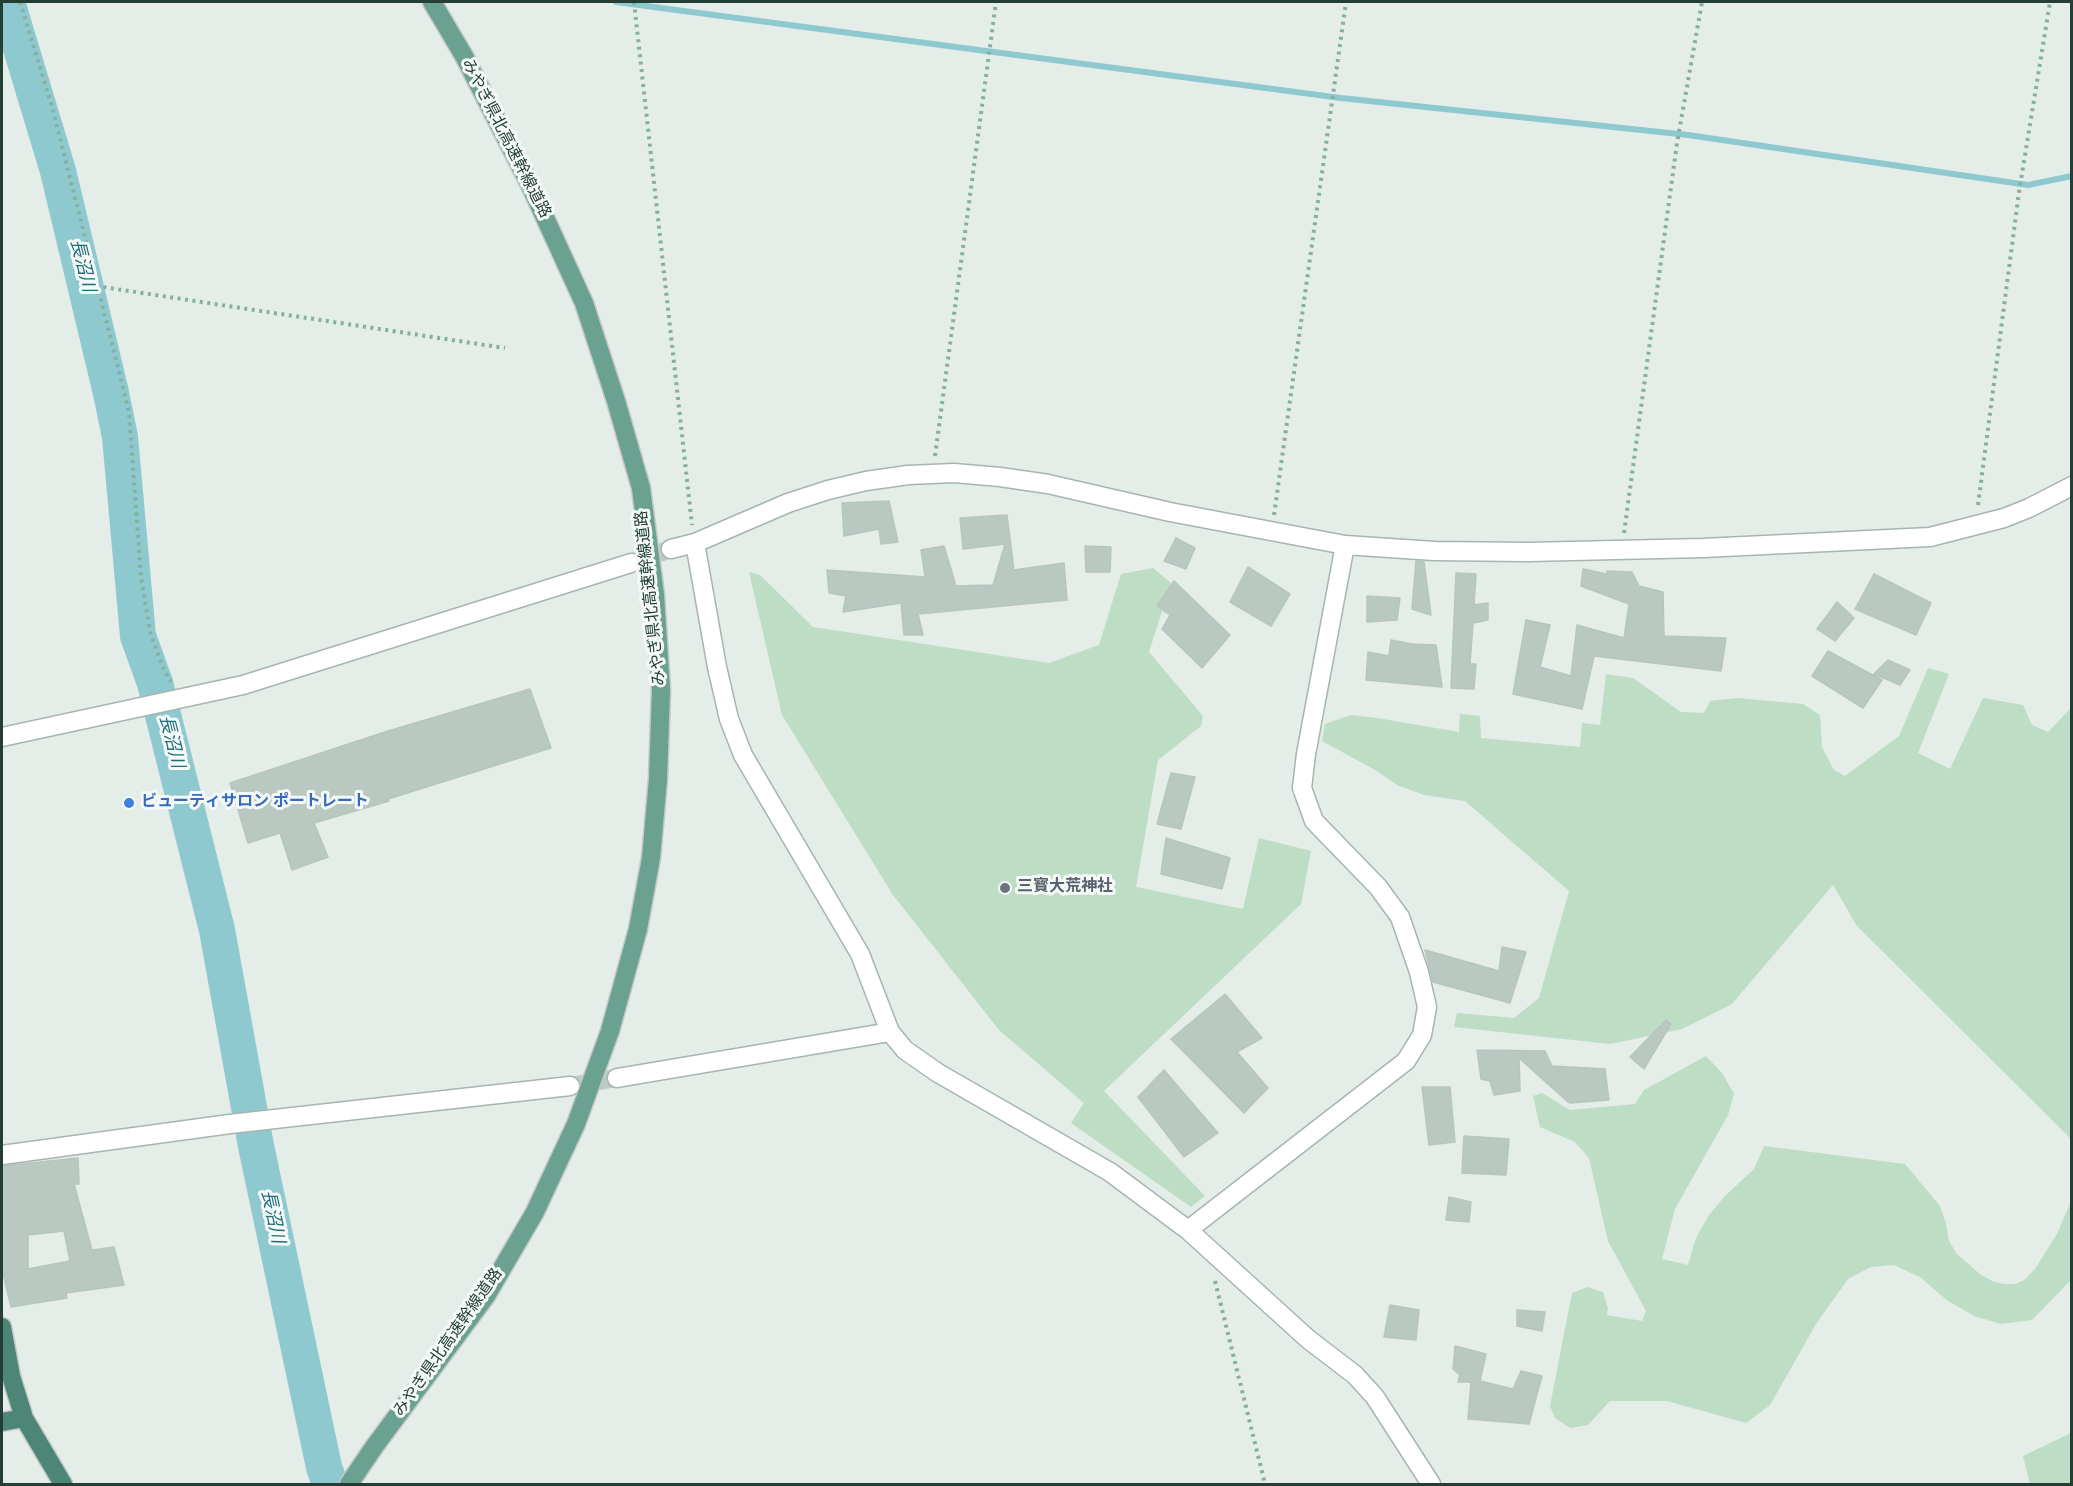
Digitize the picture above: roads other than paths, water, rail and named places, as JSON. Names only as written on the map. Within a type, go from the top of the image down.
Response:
[{"type":"highway","points":[[2,1327],[11,1376],[24,1418],[63,1485]]},
{"type":"highway","points":[[2,1422],[24,1418]]},
{"type":"main road","name":"みやぎ県北高速幹線道路","points":[[349,1485],[374,1447],[486,1296],[535,1212],[576,1124],[610,1030],[638,928],[651,858],[658,779],[661,690],[654,595],[641,489],[616,401],[584,303],[531,187],[464,56],[432,2]]},
{"type":"street","points":[[671,549],[695,543],[788,503],[828,490],[866,481],[908,475],[954,473],[1048,484],[1170,512],[1346,545],[1434,551],[1528,552],[1703,548],[1930,537],[1975,527],[2029,508],[2072,486]]},
{"type":"street","points":[[695,543],[717,667],[729,719],[740,746],[860,954],[890,1032],[905,1050],[938,1073],[1110,1172],[1188,1230],[1308,1339],[1355,1375],[1375,1397],[1431,1485]]},
{"type":"street","points":[[1188,1230],[1406,1061],[1422,1035],[1427,1007],[1419,972],[1400,917],[1378,887],[1314,821],[1302,788],[1306,754],[1346,545]]},
{"type":"street","points":[[2,737],[243,685],[631,563]]},
{"type":"street","points":[[617,1078],[890,1032]]},
{"type":"street","points":[[2,1155],[269,1119],[570,1086]]},
{"type":"waterway","name":"長沼川","points":[[7,2],[58,171],[111,393],[120,437],[138,636],[155,683],[217,930],[256,1146],[324,1467],[330,1484]]},
{"type":"waterway","points":[[616,2],[1341,98],[1688,135],[2028,185],[2072,176]]},
{"type":"tunnel","points":[[631,563],[671,549]]},
{"type":"tunnel","points":[[570,1086],[617,1078]]},
{"type":"place","name":"ビューティサロン ポートレート","points":[[129,803]]},
{"type":"place","name":"三寳大荒神社","points":[[1005,888]]}]
